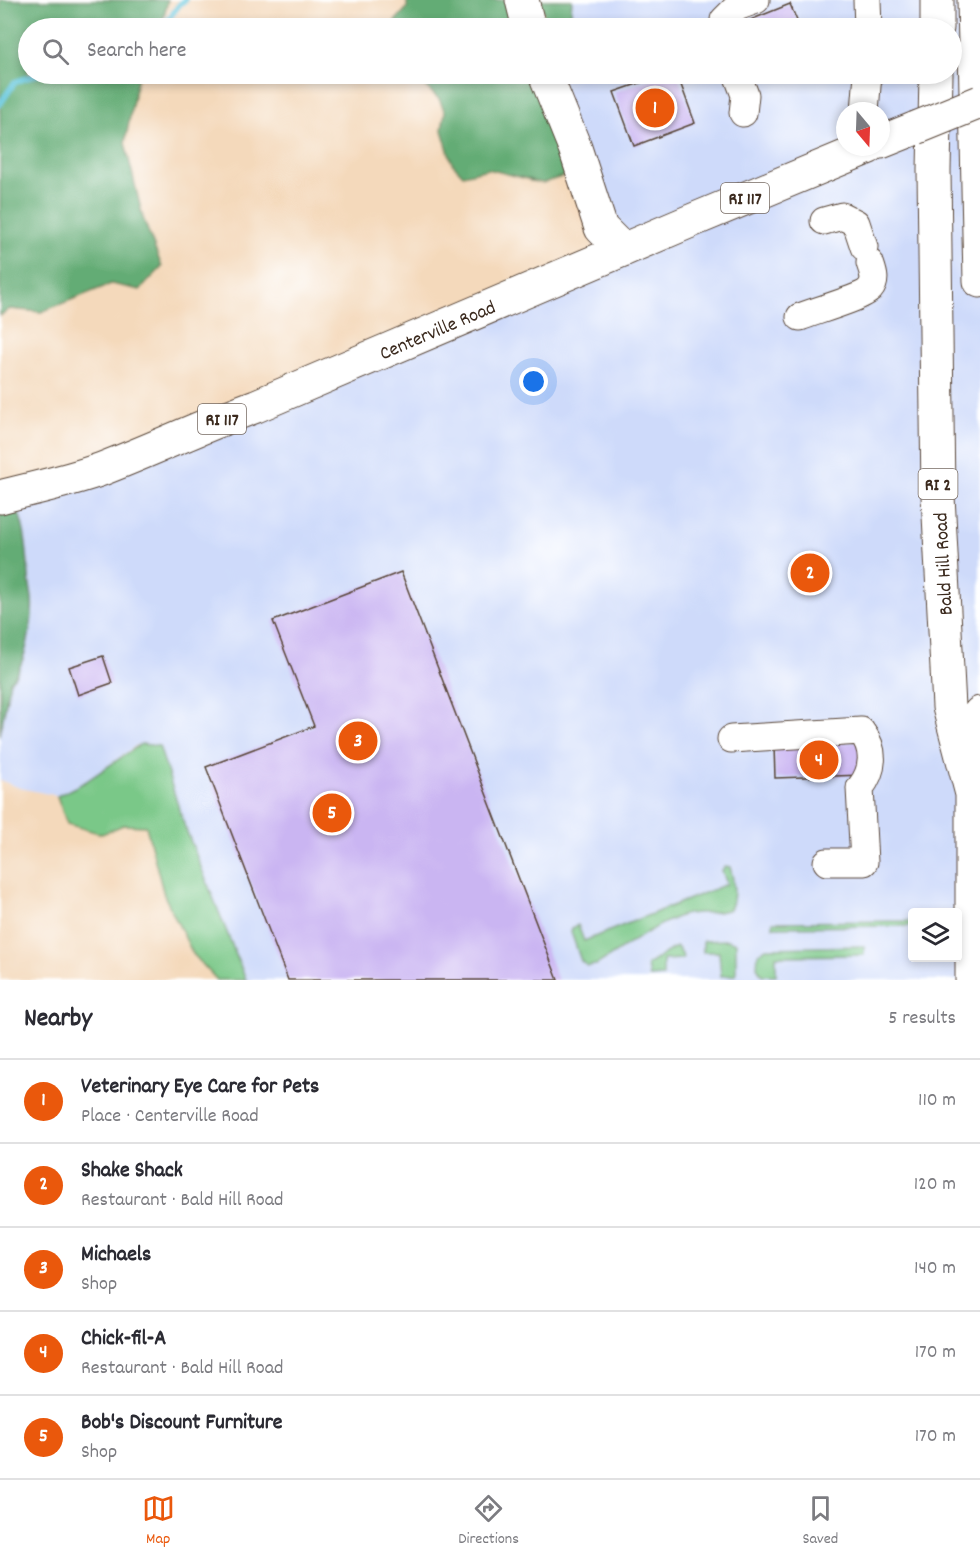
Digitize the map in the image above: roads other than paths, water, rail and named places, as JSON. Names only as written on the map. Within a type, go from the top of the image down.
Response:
[{"type":"main road","points":[[522,0],[526,18]]},
{"type":"main road","points":[[541,0],[546,18]]},
{"type":"main road","points":[[937,0],[937,18]]},
{"type":"main road","points":[[974,0],[980,281]]},
{"type":"main road","points":[[549,84],[575,148],[601,228],[622,250]]},
{"type":"main road","points":[[568,84],[592,143],[603,180],[622,223],[622,250]]},
{"type":"main road","name":"Bald Hill Road","points":[[936,84],[934,170],[938,496],[950,707],[972,794],[978,918],[972,980]]},
{"type":"main road","points":[[890,138],[980,102]]},
{"type":"main road","name":"Centerville Road","points":[[0,497],[76,477],[161,446],[847,156]]},
{"type":"main road","name":"RI 2","points":[[972,794],[980,713]]},
{"type":"lane","points":[[726,18],[737,7],[756,0]]},
{"type":"lane","points":[[867,0],[868,18]]},
{"type":"lane","points":[[741,84],[745,95],[743,113]]},
{"type":"lane","points":[[866,102],[867,84]]},
{"type":"lane","points":[[800,316],[867,292],[874,282],[875,275],[856,223],[842,216],[824,221]]},
{"type":"lane","points":[[731,739],[861,731],[869,741],[872,756],[869,777],[860,788],[864,862],[828,862]]},
{"type":"waterway","points":[[169,18],[185,0]]},
{"type":"waterway","points":[[0,104],[18,81]]},
{"type":"place","name":"Veterinary Eye Care for Pets","points":[[655,108]]},
{"type":"place","name":"Shake Shack","points":[[810,573]]},
{"type":"place","name":"Michaels","points":[[358,741]]},
{"type":"place","name":"Chick-fil-A","points":[[819,760]]},
{"type":"place","name":"Bob's Discount Furniture","points":[[332,813]]}]
